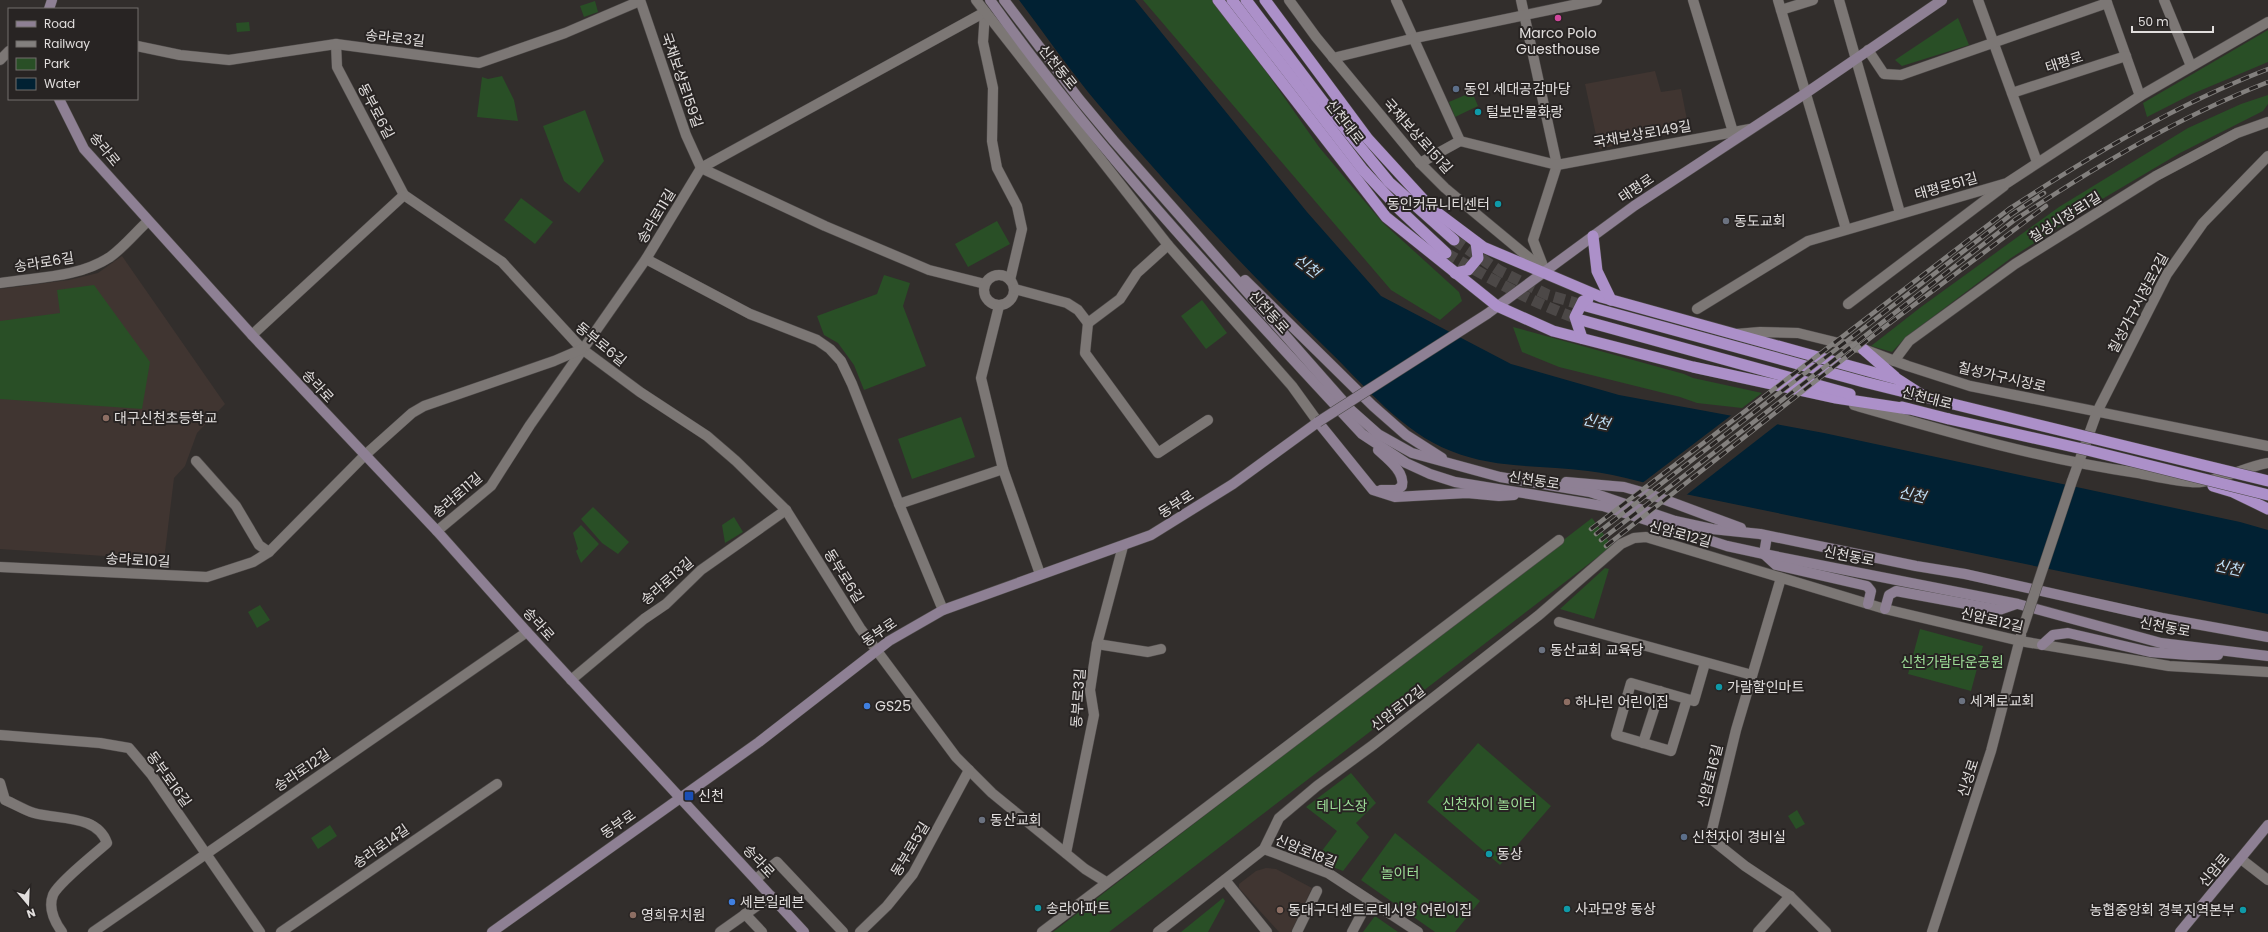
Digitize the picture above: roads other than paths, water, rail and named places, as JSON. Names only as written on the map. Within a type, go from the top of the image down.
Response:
[{"type":"highway","points":[[1218,0],[1316,128],[1386,216],[1497,306],[1553,331],[1693,367],[1818,394],[1908,409]]},
{"type":"highway","name":"신천대로","points":[[1232,0],[1363,170],[1400,210],[1446,253]]},
{"type":"highway","name":"신천대로","points":[[1246,0],[1324,104],[1389,182],[1454,240]]},
{"type":"highway","points":[[1265,0],[1368,139],[1431,208],[1483,247],[1611,300],[1897,379]]},
{"type":"highway","points":[[1593,236],[1597,271],[1611,300]]},
{"type":"highway","points":[[1455,273],[1468,270],[1478,258],[1476,242]]},
{"type":"highway","points":[[1582,338],[1575,317],[1583,301],[1596,295]]},
{"type":"highway","name":"신천대로","points":[[1586,306],[1864,382],[2268,481]]},
{"type":"highway","name":"신천대로","points":[[1581,320],[1908,409],[2087,450],[2268,495]]},
{"type":"highway","points":[[1863,349],[1897,379],[1925,397]]},
{"type":"highway","points":[[2199,482],[2232,492],[2268,509]]},
{"type":"main road","name":"신천동로","points":[[990,0],[1022,45],[1122,170],[1362,434],[1406,463],[1430,474],[1455,482],[1603,506],[1719,543],[1764,554],[2018,604],[2161,643],[2268,656]]},
{"type":"main road","name":"신천동로","points":[[1004,0],[1079,99],[1351,410],[1378,434],[1405,449],[1450,464],[1519,480],[1590,492],[1676,521],[1712,529],[1764,535],[1965,574],[2162,618],[2268,637]]},
{"type":"main road","name":"태평로","points":[[1487,314],[1593,236],[1942,0]]},
{"type":"main road","name":"송라로","points":[[60,100],[84,149],[148,221],[364,456],[437,531],[527,632],[804,932]]},
{"type":"main road","points":[[1193,229],[1373,406],[1406,435],[1450,464]]},
{"type":"main road","name":"동부로","points":[[492,932],[759,742],[877,649],[943,610],[1040,574],[1151,536],[1233,484],[1318,422],[1487,314]]},
{"type":"main road","points":[[1318,422],[1373,490],[1395,497],[1467,493],[1499,496],[1532,494]]},
{"type":"main road","points":[[1362,434],[1400,472],[1403,482],[1402,486],[1397,490],[1373,490]]},
{"type":"main road","points":[[1519,480],[1599,484],[1624,487],[1652,495],[1764,535],[1764,554],[1776,565],[1867,586],[1871,591],[1868,604]]},
{"type":"main road","points":[[1885,609],[1889,595],[1896,591],[1999,610],[2018,604]]},
{"type":"main road","points":[[2042,645],[2053,635],[2068,633],[2150,652],[2190,656],[2253,655]]},
{"type":"main road","name":"신암로","points":[[2180,932],[2268,825]]},
{"type":"street","name":"송라로3길","points":[[138,46],[180,55],[229,60],[336,44],[479,63],[565,33],[640,0]]},
{"type":"street","name":"국채보상로159길","points":[[640,0],[686,135],[701,168]]},
{"type":"street","name":"신천동로","points":[[976,0],[1168,245],[1292,386],[1318,422]]},
{"type":"street","name":"국채보상로151길","points":[[1289,0],[1333,58],[1420,163],[1446,188],[1544,272]]},
{"type":"street","points":[[1396,0],[1415,38],[1460,141],[1420,163]]},
{"type":"street","points":[[1521,0],[1556,164],[1533,240],[1544,272]]},
{"type":"street","points":[[1333,58],[1415,38],[1597,0]]},
{"type":"street","points":[[1693,0],[1733,132]]},
{"type":"street","points":[[1813,0],[1779,5],[1846,229]]},
{"type":"street","points":[[1839,0],[1900,213]]},
{"type":"street","points":[[1978,0],[2037,162]]},
{"type":"street","points":[[2164,0],[2191,66]]},
{"type":"street","points":[[1868,50],[1884,74],[1901,75],[1993,44],[2106,2],[2140,96]]},
{"type":"street","name":"송라로11길","points":[[437,531],[491,486],[582,349],[646,259],[701,168],[984,12]]},
{"type":"street","points":[[984,12],[983,42],[993,88],[992,141],[997,168],[1017,206],[1022,229],[1012,284],[1012,299],[1008,303],[999,306],[994,305],[986,299],[985,284]]},
{"type":"street","name":"태평로51길","points":[[1697,309],[1808,241],[2007,183],[2140,96],[2268,22]]},
{"type":"street","name":"동부로6길","points":[[336,44],[338,67],[404,195],[502,262],[582,349],[640,392],[707,436],[786,510],[860,628],[956,757],[992,793],[1085,869],[1106,882]]},
{"type":"street","points":[[0,60],[8,52]]},
{"type":"street","name":"태평로","points":[[2012,94],[2126,56]]},
{"type":"street","name":"칠성시장로1길","points":[[1894,362],[1908,341],[2015,264],[2156,176],[2238,133],[2268,122]]},
{"type":"street","name":"국채보상로149길","points":[[1460,141],[1556,164],[1750,129]]},
{"type":"street","name":"칠성가구시장로2길","points":[[2078,464],[2097,412],[2167,274],[2203,223],[2268,156]]},
{"type":"street","points":[[701,168],[825,226],[929,270],[985,284]]},
{"type":"street","points":[[1848,304],[2007,183]]},
{"type":"street","points":[[252,335],[404,195]]},
{"type":"street","name":"송라로6길","points":[[0,283],[71,273],[92,267],[111,256],[148,221]]},
{"type":"street","points":[[1088,323],[1120,299],[1137,272],[1168,245]]},
{"type":"street","points":[[646,259],[750,314],[817,340],[830,349],[840,361],[852,384],[899,504],[943,610]]},
{"type":"street","points":[[985,284],[996,275],[1001,275],[1012,284],[1067,303],[1078,310],[1088,323],[1085,353],[1158,454],[1208,420]]},
{"type":"street","points":[[999,306],[981,378],[1003,468],[1040,574]]},
{"type":"street","name":"칠성가구시장로","points":[[1733,334],[1760,332],[1798,333],[1863,349],[1894,362],[1970,386],[2268,446]]},
{"type":"street","name":"송라로10길","points":[[0,567],[206,576],[253,562],[270,552],[364,456],[412,413],[424,406],[554,362],[582,349]]},
{"type":"street","points":[[1818,394],[1941,430],[2078,464],[2199,482],[2225,477],[2252,466],[2268,463]]},
{"type":"street","points":[[196,461],[236,506],[259,545],[270,552]]},
{"type":"street","name":"신성로","points":[[1932,932],[1991,751],[2022,631],[2078,464]]},
{"type":"street","points":[[899,504],[1003,468]]},
{"type":"street","name":"송라로13길","points":[[571,680],[644,619],[666,604],[701,570],[786,510]]},
{"type":"street","name":"신암로12길","points":[[1158,932],[1264,849],[1279,818],[1317,786],[1373,745],[1539,615],[1621,544],[1634,538],[1646,537],[1885,609],[2020,641],[2169,666],[2268,672]]},
{"type":"street","points":[[1042,932],[1559,540]]},
{"type":"street","name":"동부로3길","points":[[1066,853],[1094,715],[1090,690],[1097,644],[1122,546]]},
{"type":"street","name":"신암로16길","points":[[1781,578],[1721,787],[1710,838],[1745,866],[1790,896],[1826,932]]},
{"type":"street","points":[[1559,622],[1752,676]]},
{"type":"street","name":"송라로12길","points":[[93,932],[527,632]]},
{"type":"street","points":[[1097,644],[1148,652],[1160,649]]},
{"type":"street","points":[[1687,699],[1672,751],[1616,735],[1631,683],[1660,691],[1694,701],[1705,663]]},
{"type":"street","points":[[1643,743],[1660,691]]},
{"type":"street","name":"동부로16길","points":[[0,734],[100,743],[129,748],[151,774],[260,932]]},
{"type":"street","name":"동부로5길","points":[[860,932],[887,906],[913,874],[970,770]]},
{"type":"street","points":[[0,783],[6,800],[33,813],[92,824],[104,834],[107,842],[54,894],[51,909],[55,922],[62,932]]},
{"type":"street","name":"송라로14길","points":[[281,932],[497,784]]},
{"type":"street","name":"신암로18길","points":[[1264,849],[1328,873],[1418,932]]},
{"type":"street","points":[[2241,859],[2268,880]]},
{"type":"street","points":[[756,879],[777,862],[843,932]]},
{"type":"street","points":[[1224,880],[1268,932]]},
{"type":"street","points":[[1297,932],[1318,891]]},
{"type":"street","points":[[720,932],[771,896]]},
{"type":"street","points":[[1758,932],[1790,896]]},
{"type":"street","points":[[1352,932],[1369,900]]},
{"type":"street","points":[[745,914],[762,932]]},
{"type":"water","name":"신천","points":[[1019,0],[1135,0],[1307,212],[1381,296],[1511,364],[1619,395],[1824,433],[2240,522],[2268,530],[2268,614],[1685,494],[1613,475],[1570,469],[1518,466],[1484,461],[1451,451],[1433,443],[1417,433],[1386,408],[1211,231],[1098,104]]},
{"type":"tunnel","points":[[1454,240],[1500,271],[1548,295],[1586,306]]},
{"type":"tunnel","points":[[1446,253],[1512,290],[1581,320]]},
{"type":"railway","points":[[1591,529],[2009,209],[2071,169],[2135,132],[2200,98],[2268,69]]},
{"type":"railway","points":[[1601,540],[2016,219],[2077,180],[2170,127],[2268,82]]},
{"type":"railway","points":[[1596,534],[2012,214],[2044,193]]},
{"type":"railway","points":[[1606,546],[1878,332],[2046,206]]},
{"type":"place","name":"Marco Polo Guesthouse","points":[[1558,18]]},
{"type":"place","name":"동인 세대공감마당","points":[[1456,89]]},
{"type":"place","name":"털보만물화랑","points":[[1478,112]]},
{"type":"place","name":"동인커뮤니티센터","points":[[1498,204]]},
{"type":"place","name":"동도교회","points":[[1726,221]]},
{"type":"place","name":"대구신천초등학교","points":[[106,418]]},
{"type":"place","name":"동산교회 교육당","points":[[1542,650]]},
{"type":"place","name":"가람할인마트","points":[[1719,687]]},
{"type":"place","name":"세계로교회","points":[[1962,701]]},
{"type":"place","name":"하나린 어린이집","points":[[1567,702]]},
{"type":"place","name":"GS25","points":[[867,706]]},
{"type":"place","name":"신천","points":[[689,796]]},
{"type":"place","name":"동산교회","points":[[982,820]]},
{"type":"place","name":"신천자이 경비실","points":[[1684,837]]},
{"type":"place","name":"동상","points":[[1489,854]]},
{"type":"place","name":"세븐일레븐","points":[[732,902]]},
{"type":"place","name":"송라아파트","points":[[1038,908]]},
{"type":"place","name":"사과모양 동상","points":[[1567,909]]},
{"type":"place","name":"동대구더센트로데시앙 어린이집","points":[[1280,910]]},
{"type":"place","name":"농협중앙회 경북지역본부","points":[[2243,910]]},
{"type":"place","name":"영희유치원","points":[[633,915]]},
{"type":"park label","name":"신천가람타운공원","points":[[1952,662]]},
{"type":"park label","name":"신천자이 놀이터","points":[[1489,804]]},
{"type":"park label","name":"테니스장","points":[[1342,806]]},
{"type":"park label","name":"놀이터","points":[[1400,873]]}]
